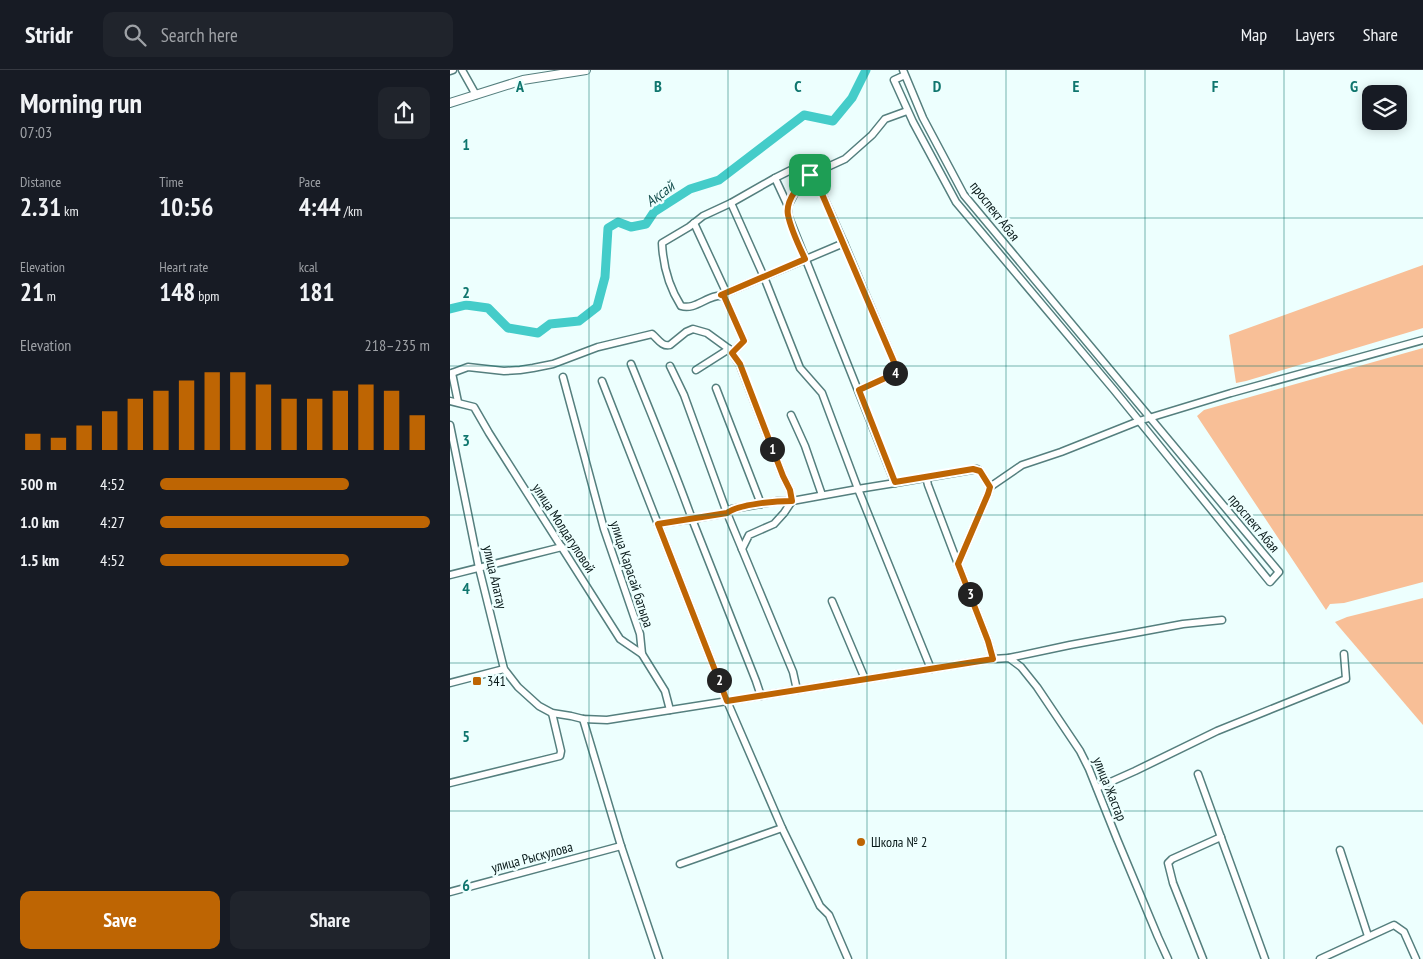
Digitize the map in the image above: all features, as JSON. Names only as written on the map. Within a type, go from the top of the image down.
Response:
[{"type":"main road","points":[[450,103],[523,80],[586,70]]},
{"type":"street","points":[[462,70],[476,95]]},
{"type":"street","name":"проспект Абая","points":[[904,73],[923,118],[964,196],[1279,572],[1270,582],[1139,421],[956,202],[907,110],[894,80],[904,73]]},
{"type":"street","points":[[788,206],[797,190],[813,173],[845,159],[872,135],[885,119],[907,110]]},
{"type":"street","points":[[844,243],[688,308],[681,306],[675,296],[663,260],[662,243],[703,216],[793,169],[806,170],[813,173],[844,243],[897,369],[894,374],[859,390]]},
{"type":"street","points":[[775,178],[788,206],[788,215],[805,259],[895,482]]},
{"type":"street","points":[[731,203],[764,277],[800,368],[822,393],[930,669]]},
{"type":"street","points":[[694,223],[744,341],[696,370]]},
{"type":"street","points":[[450,401],[458,402],[451,374],[468,367],[504,371],[520,370],[553,364],[598,347],[652,334],[667,346],[693,329],[708,333],[730,351],[740,364],[790,490],[792,501],[774,524],[749,536],[742,549]]},
{"type":"street","points":[[958,564],[990,487],[1022,465],[1067,450],[1139,421],[1231,393],[1423,340]]},
{"type":"street","points":[[631,364],[666,452],[672,462],[692,519],[722,591],[761,696]]},
{"type":"street","points":[[670,366],[684,395],[727,513],[792,672],[797,690]]},
{"type":"street","name":"улица Карасай батыра","points":[[563,377],[604,529],[640,634],[642,654],[665,691],[670,710]]},
{"type":"street","points":[[602,381],[727,701],[782,828],[820,906],[829,915],[848,959]]},
{"type":"street","points":[[716,388],[761,504]]},
{"type":"street","name":"улица Молдагуловой","points":[[458,402],[474,407],[489,434],[620,639],[642,654]]},
{"type":"street","points":[[792,415],[822,495]]},
{"type":"street","name":"улица Алатау","points":[[450,426],[453,452],[504,669],[518,687],[538,706],[552,713]]},
{"type":"street","points":[[658,524],[727,513],[732,509],[761,504],[792,501],[977,469],[990,487]]},
{"type":"street","points":[[929,477],[928,485],[988,641],[993,659]]},
{"type":"street","points":[[450,575],[562,547]]},
{"type":"street","points":[[832,601],[865,679]]},
{"type":"street","points":[[450,783],[560,756],[561,751],[552,713],[583,719],[607,720],[1009,658],[1183,624],[1222,620]]},
{"type":"street","points":[[1097,788],[1217,731],[1346,678],[1344,654]]},
{"type":"street","name":"улица Жастар","points":[[1009,658],[1022,666],[1080,751],[1090,769],[1168,959]]},
{"type":"street","points":[[450,683],[504,669]]},
{"type":"street","points":[[583,719],[621,846],[659,959]]},
{"type":"street","points":[[1198,774],[1265,959]]},
{"type":"street","points":[[680,864],[782,828]]},
{"type":"street","points":[[1203,959],[1173,883],[1168,863],[1172,859],[1221,837]]},
{"type":"street","name":"улица Рыскулова","points":[[450,892],[621,846]]},
{"type":"street","points":[[1340,850],[1368,936]]},
{"type":"street","points":[[1320,959],[1394,925],[1404,932],[1416,959]]},
{"type":"shaded area","points":[[1423,265],[1423,328],[1236,383],[1229,335]]},
{"type":"shaded area","points":[[1423,348],[1423,582],[1344,603],[1330,604],[1326,610],[1197,416],[1204,410]]},
{"type":"shaded area","points":[[1423,598],[1423,725],[1335,622],[1347,617]]},
{"type":"waterway","name":"Ақсай","points":[[450,309],[466,305],[488,308],[508,328],[538,333],[550,324],[579,321],[597,307],[605,277],[608,228],[618,222],[631,227],[646,224],[654,212],[690,189],[719,180],[804,115],[833,121],[852,98],[866,70]]},
{"type":"place","name":"341","points":[[477,681]]},
{"type":"place","name":"Школа № 2","points":[[861,842]]},
{"type":"route","points":[[813,173],[897,369],[894,374],[859,390],[895,482],[977,469],[990,487],[958,564],[988,641],[993,659],[727,701],[658,524],[727,513],[732,509],[778,501],[792,501],[790,490],[740,364],[732,353],[744,341],[724,296],[721,295],[805,259],[788,215],[788,206],[797,190],[810,175],[813,173]]}]
